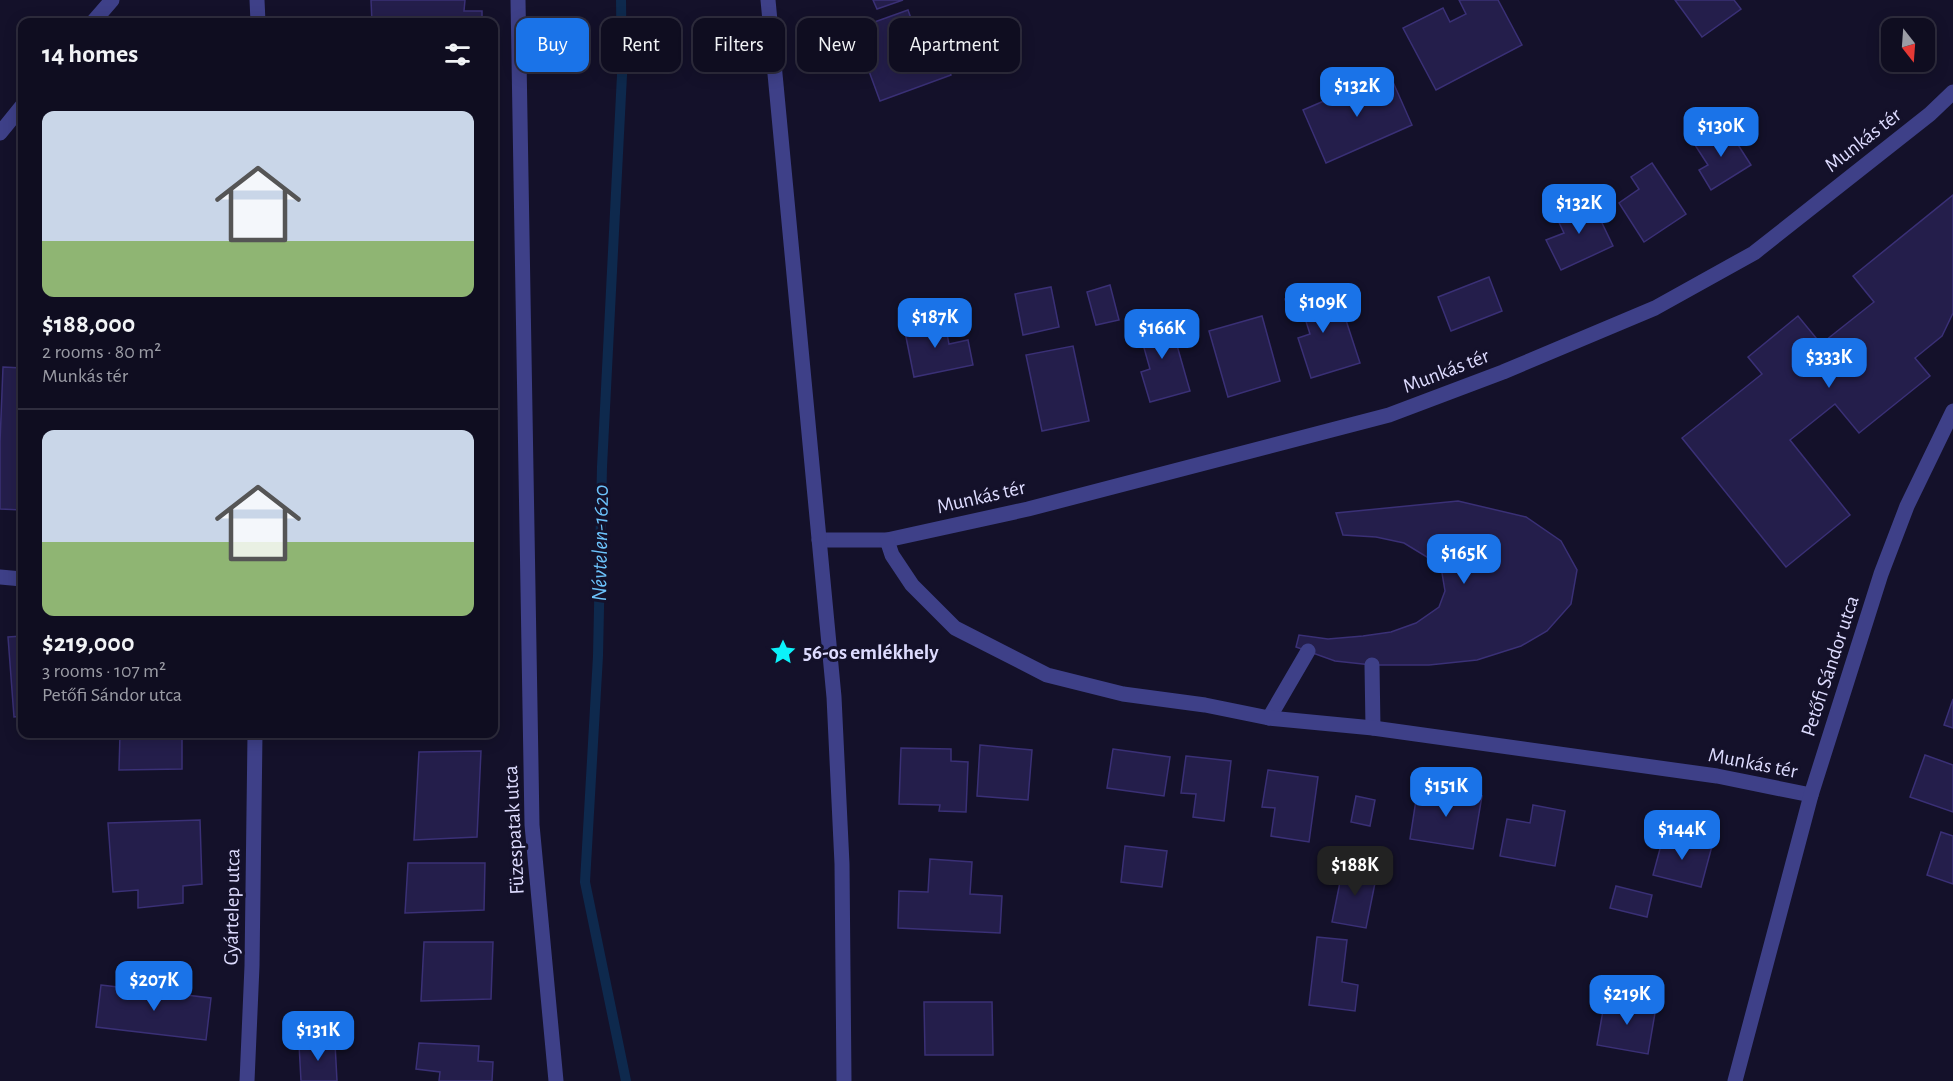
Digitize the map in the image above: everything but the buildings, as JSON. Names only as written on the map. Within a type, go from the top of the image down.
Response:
[{"type":"street","points":[[96,18],[112,0]]},
{"type":"street","points":[[257,0],[258,18]]},
{"type":"street","name":"Füzespatak utca","points":[[518,0],[532,825],[556,1081]]},
{"type":"street","points":[[768,0],[834,697],[842,864],[844,1081]]},
{"type":"street","name":"Munkás tér","points":[[819,540],[887,540],[1028,509],[1389,415],[1503,372],[1655,308],[1754,253],[1930,114],[1953,92]]},
{"type":"street","points":[[0,133],[18,111]]},
{"type":"street","name":"Petőfi Sándor utca","points":[[1735,1081],[1811,795],[1881,574],[1907,506],[1953,411]]},
{"type":"street","name":"Munkás tér","points":[[887,540],[892,555],[912,585],[955,628],[1047,675],[1123,694],[1205,705],[1269,718],[1373,728],[1717,777],[1811,795]]},
{"type":"street","points":[[0,577],[18,579]]},
{"type":"street","points":[[1269,718],[1308,651]]},
{"type":"street","points":[[1372,665],[1373,728]]},
{"type":"street","name":"Gyártelep utca","points":[[247,1081],[252,966],[255,738]]},
{"type":"waterway","name":"Névtelen-1620","points":[[621,0],[622,75],[602,467],[598,656],[585,882],[626,1081]]},
{"type":"place","name":"56-os emlékhely","points":[[783,652]]}]
